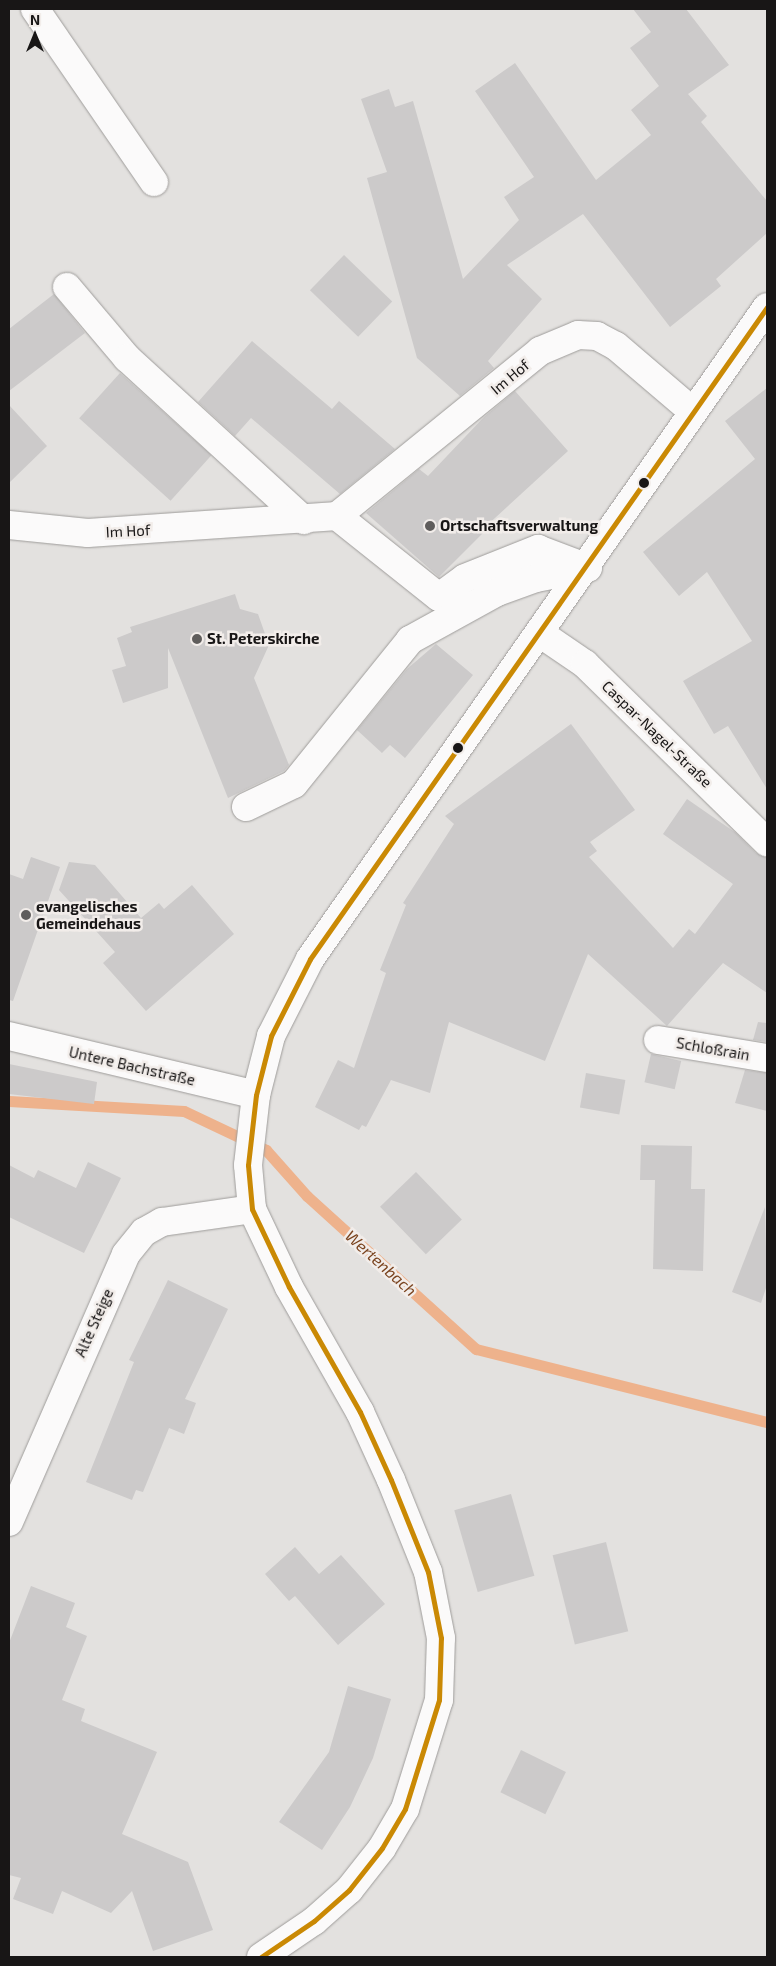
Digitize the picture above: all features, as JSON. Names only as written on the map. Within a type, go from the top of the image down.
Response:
[{"type":"street","points":[[35,9],[154,182]]},
{"type":"street","points":[[67,287],[127,358],[304,520]]},
{"type":"street","points":[[261,1957],[314,1921],[349,1890],[382,1848],[405,1809],[439,1700],[441,1638],[428,1572],[391,1480],[360,1412],[289,1287],[252,1209],[248,1165],[256,1095],[271,1036],[310,959],[588,568],[692,411],[762,324]]},
{"type":"street","name":"Im Hof","points":[[9,525],[88,533],[304,520],[338,516],[540,351],[560,340],[597,336],[616,346],[692,411]]},
{"type":"street","points":[[338,516],[439,597],[465,578],[538,548],[588,568]]},
{"type":"street","points":[[246,806],[294,784],[410,640],[498,592],[536,578],[588,568]]},
{"type":"street","name":"Caspar-Nagel-Straße","points":[[541,634],[585,664],[767,842]]},
{"type":"street","name":"Untere Bachstraße","points":[[9,1036],[256,1095]]},
{"type":"street","name":"Schloßrain","points":[[658,1040],[767,1058]]},
{"type":"street","name":"Alte Steige","points":[[9,1522],[126,1254],[144,1232],[162,1222],[252,1209]]},
{"type":"building","points":[[633,9],[686,9],[729,65],[688,94],[707,116],[701,122],[767,201],[767,233],[716,279],[721,286],[670,327],[583,214],[507,265],[542,299],[488,361],[494,368],[460,396],[417,358],[367,178],[387,172],[361,99],[389,89],[395,107],[413,101],[463,279],[519,220],[504,197],[534,177],[475,91],[515,63],[596,180],[651,135],[631,110],[659,86],[630,48],[651,32]]},
{"type":"building","points":[[344,255],[392,302],[358,337],[310,290]]},
{"type":"building","points":[[54,294],[85,333],[9,391],[9,329]]},
{"type":"building","points":[[252,341],[332,409],[339,401],[395,449],[340,494],[251,418],[235,436],[198,402]]},
{"type":"building","points":[[120,373],[211,455],[171,501],[79,418]]},
{"type":"building","points":[[767,388],[767,789],[728,726],[714,734],[683,681],[752,641],[707,572],[679,596],[643,552],[755,459],[725,421]]},
{"type":"building","points":[[515,391],[568,451],[483,529],[485,531],[439,577],[366,513],[419,469],[428,476],[484,417]]},
{"type":"building","points":[[9,405],[47,446],[9,483]]},
{"type":"building","points":[[235,594],[240,609],[258,614],[269,645],[254,678],[289,765],[284,771],[228,798],[168,648],[168,688],[123,703],[112,670],[126,666],[117,638],[132,632],[130,627]]},
{"type":"building","points":[[436,644],[473,675],[405,758],[390,745],[382,753],[357,730],[407,669]]},
{"type":"building","points":[[571,724],[635,810],[590,842],[597,851],[589,857],[673,948],[689,929],[695,934],[733,884],[663,834],[687,799],[736,833],[756,853],[767,857],[767,993],[723,963],[667,1026],[588,954],[545,1061],[449,1022],[430,1093],[391,1080],[366,1127],[362,1125],[359,1130],[315,1107],[338,1060],[354,1068],[386,973],[380,970],[406,905],[403,903],[454,824],[445,816]]},
{"type":"building","name":"evangelisches Gemeindehaus","points":[[31,857],[60,867],[13,1001],[9,1000],[9,874],[23,879]]},
{"type":"building","points":[[69,862],[95,865],[141,918],[159,903],[164,909],[192,885],[234,934],[146,1011],[103,963],[115,952],[59,890]]},
{"type":"building","points":[[758,1022],[767,1023],[767,1042],[753,1040]]},
{"type":"building","points":[[651,1054],[681,1061],[675,1089],[644,1082]]},
{"type":"building","points":[[9,1064],[97,1082],[94,1104],[9,1094]]},
{"type":"building","points":[[745,1070],[767,1073],[767,1111],[735,1103]]},
{"type":"building","points":[[586,1073],[625,1080],[619,1114],[580,1107]]},
{"type":"building","points":[[641,1145],[692,1146],[691,1189],[705,1189],[703,1271],[653,1269],[655,1180],[640,1180]]},
{"type":"building","points":[[88,1162],[121,1178],[84,1253],[9,1217],[9,1165],[34,1178],[38,1170],[76,1188]]},
{"type":"building","points":[[416,1172],[462,1219],[426,1254],[380,1207]]},
{"type":"building","points":[[765,1207],[767,1285],[761,1303],[732,1292]]},
{"type":"building","points":[[168,1280],[228,1309],[185,1399],[196,1403],[184,1434],[169,1428],[143,1492],[136,1490],[132,1500],[86,1482],[134,1362],[129,1360]]},
{"type":"building","points":[[511,1494],[534,1576],[478,1592],[454,1510]]},
{"type":"building","points":[[606,1542],[628,1631],[575,1645],[553,1555]]},
{"type":"building","points":[[295,1547],[319,1574],[341,1555],[385,1604],[338,1645],[295,1596],[289,1601],[265,1574]]},
{"type":"building","points":[[31,1586],[75,1603],[66,1627],[87,1636],[62,1700],[85,1709],[81,1721],[157,1752],[122,1834],[188,1862],[213,1930],[153,1951],[132,1891],[111,1913],[62,1891],[53,1914],[13,1899],[21,1878],[9,1875],[9,1643]]},
{"type":"building","points":[[348,1686],[391,1699],[373,1758],[350,1807],[322,1850],[279,1822],[329,1752]]},
{"type":"building","points":[[521,1750],[566,1772],[545,1814],[500,1792]]},
{"type":"waterway","name":"Wertenbach","points":[[9,1101],[184,1111],[266,1150],[307,1196],[476,1349],[767,1422]]},
{"type":"transit line","points":[[261,1957],[314,1921],[349,1890],[382,1848],[405,1809],[439,1700],[441,1638],[428,1572],[391,1480],[360,1412],[289,1287],[252,1209],[248,1165],[256,1095],[271,1036],[310,959],[767,307]]},
{"type":"place","name":"Ortschaftsverwaltung","points":[[430,526]]},
{"type":"place","name":"St. Peterskirche","points":[[197,639]]},
{"type":"place","name":"evangelisches Gemeindehaus","points":[[26,915]]}]
